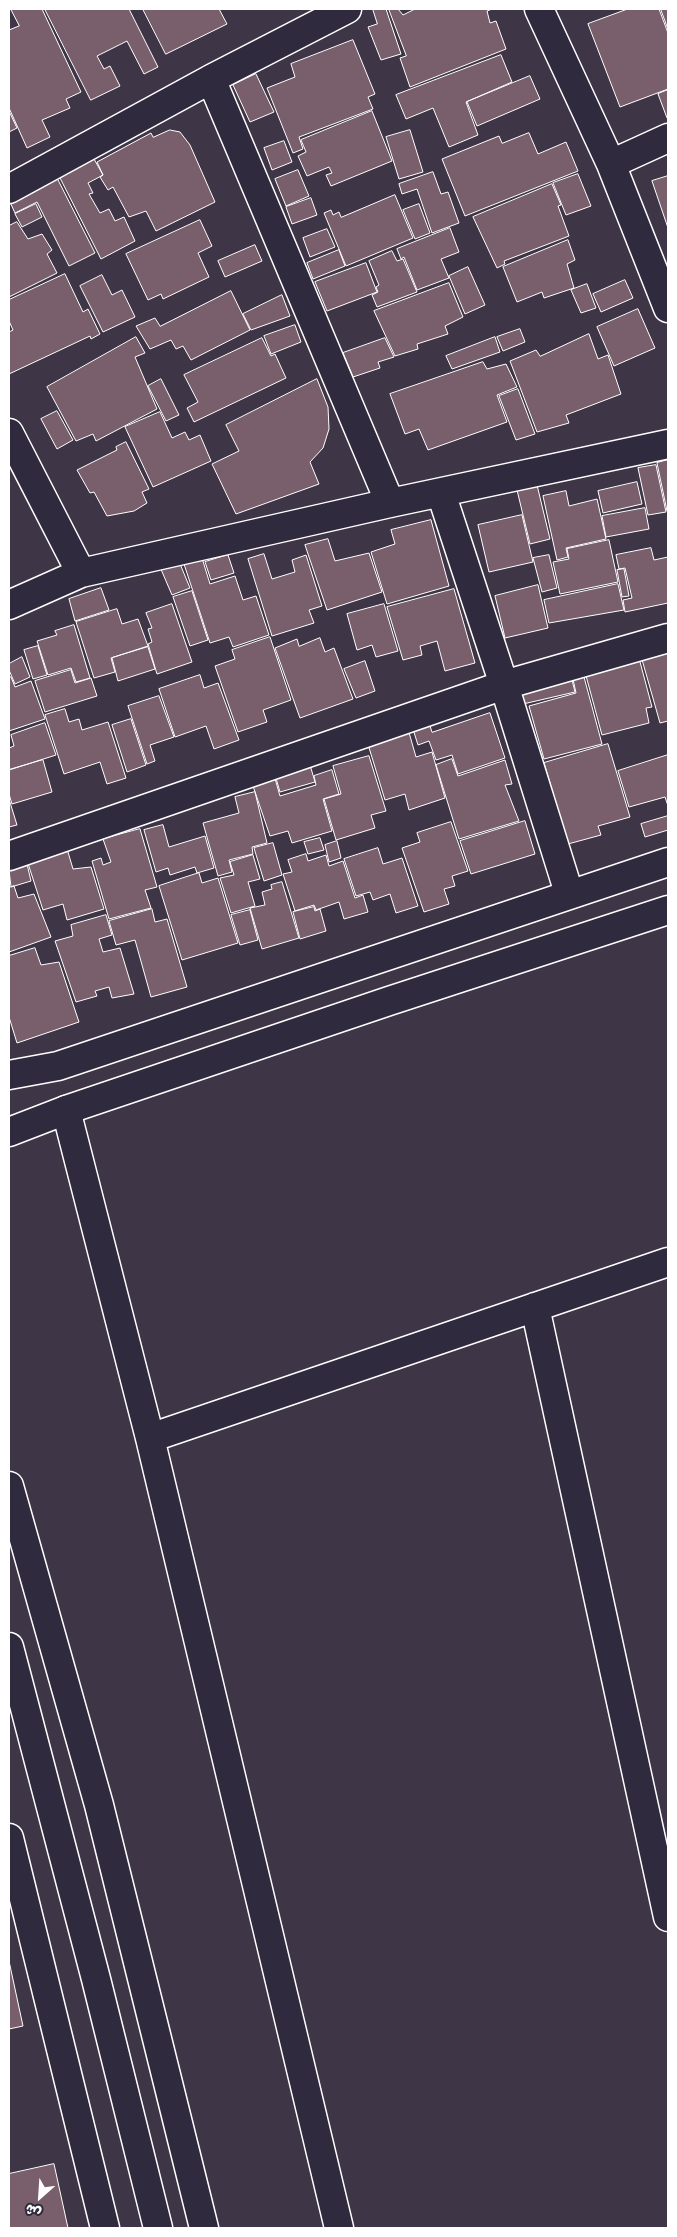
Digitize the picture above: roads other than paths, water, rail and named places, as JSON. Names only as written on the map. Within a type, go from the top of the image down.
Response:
[{"type":"street","points":[[9,189],[211,79],[347,9]]},
{"type":"street","points":[[539,9],[611,164],[668,308]]},
{"type":"street","points":[[211,79],[390,503]]},
{"type":"street","points":[[611,164],[668,138]]},
{"type":"street","points":[[9,433],[81,573]]},
{"type":"street","points":[[9,605],[81,573],[390,503],[668,444]]},
{"type":"street","points":[[441,493],[570,894]]},
{"type":"street","points":[[9,856],[504,685],[668,638]]},
{"type":"street","points":[[9,1075],[58,1066],[668,862]]},
{"type":"street","points":[[9,1132],[66,1110],[389,1001],[668,910]]},
{"type":"street","points":[[66,1110],[150,1438],[339,2228]]},
{"type":"street","points":[[150,1438],[668,1262]]},
{"type":"street","points":[[535,1307],[668,1917]]},
{"type":"street","points":[[9,1486],[99,1805],[204,2228]]},
{"type":"street","points":[[9,1646],[96,1978],[158,2228]]},
{"type":"street","points":[[9,1838],[105,2228]]}]
